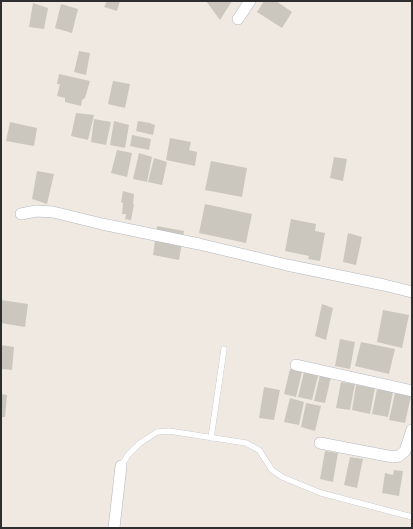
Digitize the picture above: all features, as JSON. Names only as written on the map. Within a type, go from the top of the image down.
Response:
[{"type":"street","points":[[238,19],[250,1]]},
{"type":"street","points":[[21,214],[36,211],[53,212],[412,292]]},
{"type":"street","points":[[296,365],[412,391]]},
{"type":"street","points":[[320,443],[392,457],[399,456],[404,451],[412,430]]},
{"type":"street","points":[[114,528],[122,466]]},
{"type":"lane","points":[[211,438],[224,348]]},
{"type":"lane","points":[[122,466],[128,455],[140,443],[157,432],[169,431],[246,443],[258,450],[272,470],[282,476],[321,493],[412,517]]},
{"type":"building","points":[[107,1],[120,1],[117,11],[104,7]]},
{"type":"building","points":[[206,1],[232,1],[220,20]]},
{"type":"building","points":[[264,1],[276,1],[292,12],[282,28],[257,12]]},
{"type":"building","points":[[33,3],[48,8],[44,29],[29,27]]},
{"type":"building","points":[[61,4],[78,9],[72,33],[55,28]]},
{"type":"building","points":[[79,51],[90,53],[86,75],[74,72]]},
{"type":"building","points":[[59,74],[90,81],[81,106],[65,102],[65,98],[57,96],[60,84],[57,84]]},
{"type":"building","points":[[113,81],[130,84],[125,108],[108,104]]},
{"type":"building","points":[[76,113],[94,115],[88,140],[71,136]]},
{"type":"building","points":[[94,119],[111,122],[106,145],[91,142]]},
{"type":"building","points":[[114,121],[129,125],[125,148],[110,145]]},
{"type":"building","points":[[138,121],[155,125],[153,135],[136,131]]},
{"type":"building","points":[[10,122],[37,128],[34,146],[6,141]]},
{"type":"building","points":[[132,135],[151,139],[149,150],[130,146]]},
{"type":"building","points":[[170,138],[191,142],[189,150],[197,152],[195,166],[166,160]]},
{"type":"building","points":[[117,150],[132,153],[127,177],[111,173]]},
{"type":"building","points":[[139,153],[152,157],[147,182],[133,179]]},
{"type":"building","points":[[334,157],[347,159],[343,181],[330,178]]},
{"type":"building","points":[[154,158],[167,162],[162,185],[148,182]]},
{"type":"building","points":[[211,161],[247,168],[242,197],[205,190]]},
{"type":"building","points":[[37,171],[54,174],[47,204],[32,199]]},
{"type":"building","points":[[123,191],[134,194],[131,220],[125,219],[126,214],[122,214],[123,203],[121,202]]},
{"type":"building","points":[[205,204],[252,214],[246,243],[199,233]]},
{"type":"building","points":[[291,219],[316,224],[315,231],[325,233],[320,261],[308,259],[309,256],[285,251]]},
{"type":"building","points":[[157,226],[184,231],[179,260],[153,255]]},
{"type":"building","points":[[348,233],[362,237],[356,265],[343,262]]},
{"type":"building","points":[[1,300],[28,304],[25,327],[1,323]]},
{"type":"building","points":[[322,304],[333,308],[326,340],[315,336]]},
{"type":"building","points":[[383,310],[409,315],[402,348],[377,342]]},
{"type":"building","points":[[340,339],[355,342],[350,369],[335,366]]},
{"type":"building","points":[[361,342],[395,349],[389,374],[355,366]]},
{"type":"building","points":[[1,345],[14,347],[12,370],[1,369]]},
{"type":"building","points":[[290,369],[302,372],[296,397],[284,394]]},
{"type":"building","points":[[304,372],[318,376],[312,400],[298,397]]},
{"type":"building","points":[[320,375],[331,377],[325,403],[314,401]]},
{"type":"building","points":[[341,382],[355,384],[350,410],[336,408]]},
{"type":"building","points":[[356,385],[375,388],[370,414],[352,410]]},
{"type":"building","points":[[264,387],[280,390],[274,420],[259,418]]},
{"type":"building","points":[[377,389],[393,392],[388,417],[372,414]]},
{"type":"building","points":[[395,393],[411,396],[405,423],[389,420]]},
{"type":"building","points":[[1,394],[7,395],[5,417],[1,417]]},
{"type":"building","points":[[290,398],[304,402],[299,425],[284,422]]},
{"type":"building","points":[[306,403],[321,406],[315,431],[301,427]]},
{"type":"building","points":[[325,451],[338,453],[333,482],[320,479]]},
{"type":"building","points":[[350,457],[363,459],[357,488],[344,485]]},
{"type":"building","points":[[394,470],[403,471],[399,496],[382,493],[385,473],[393,475]]}]
